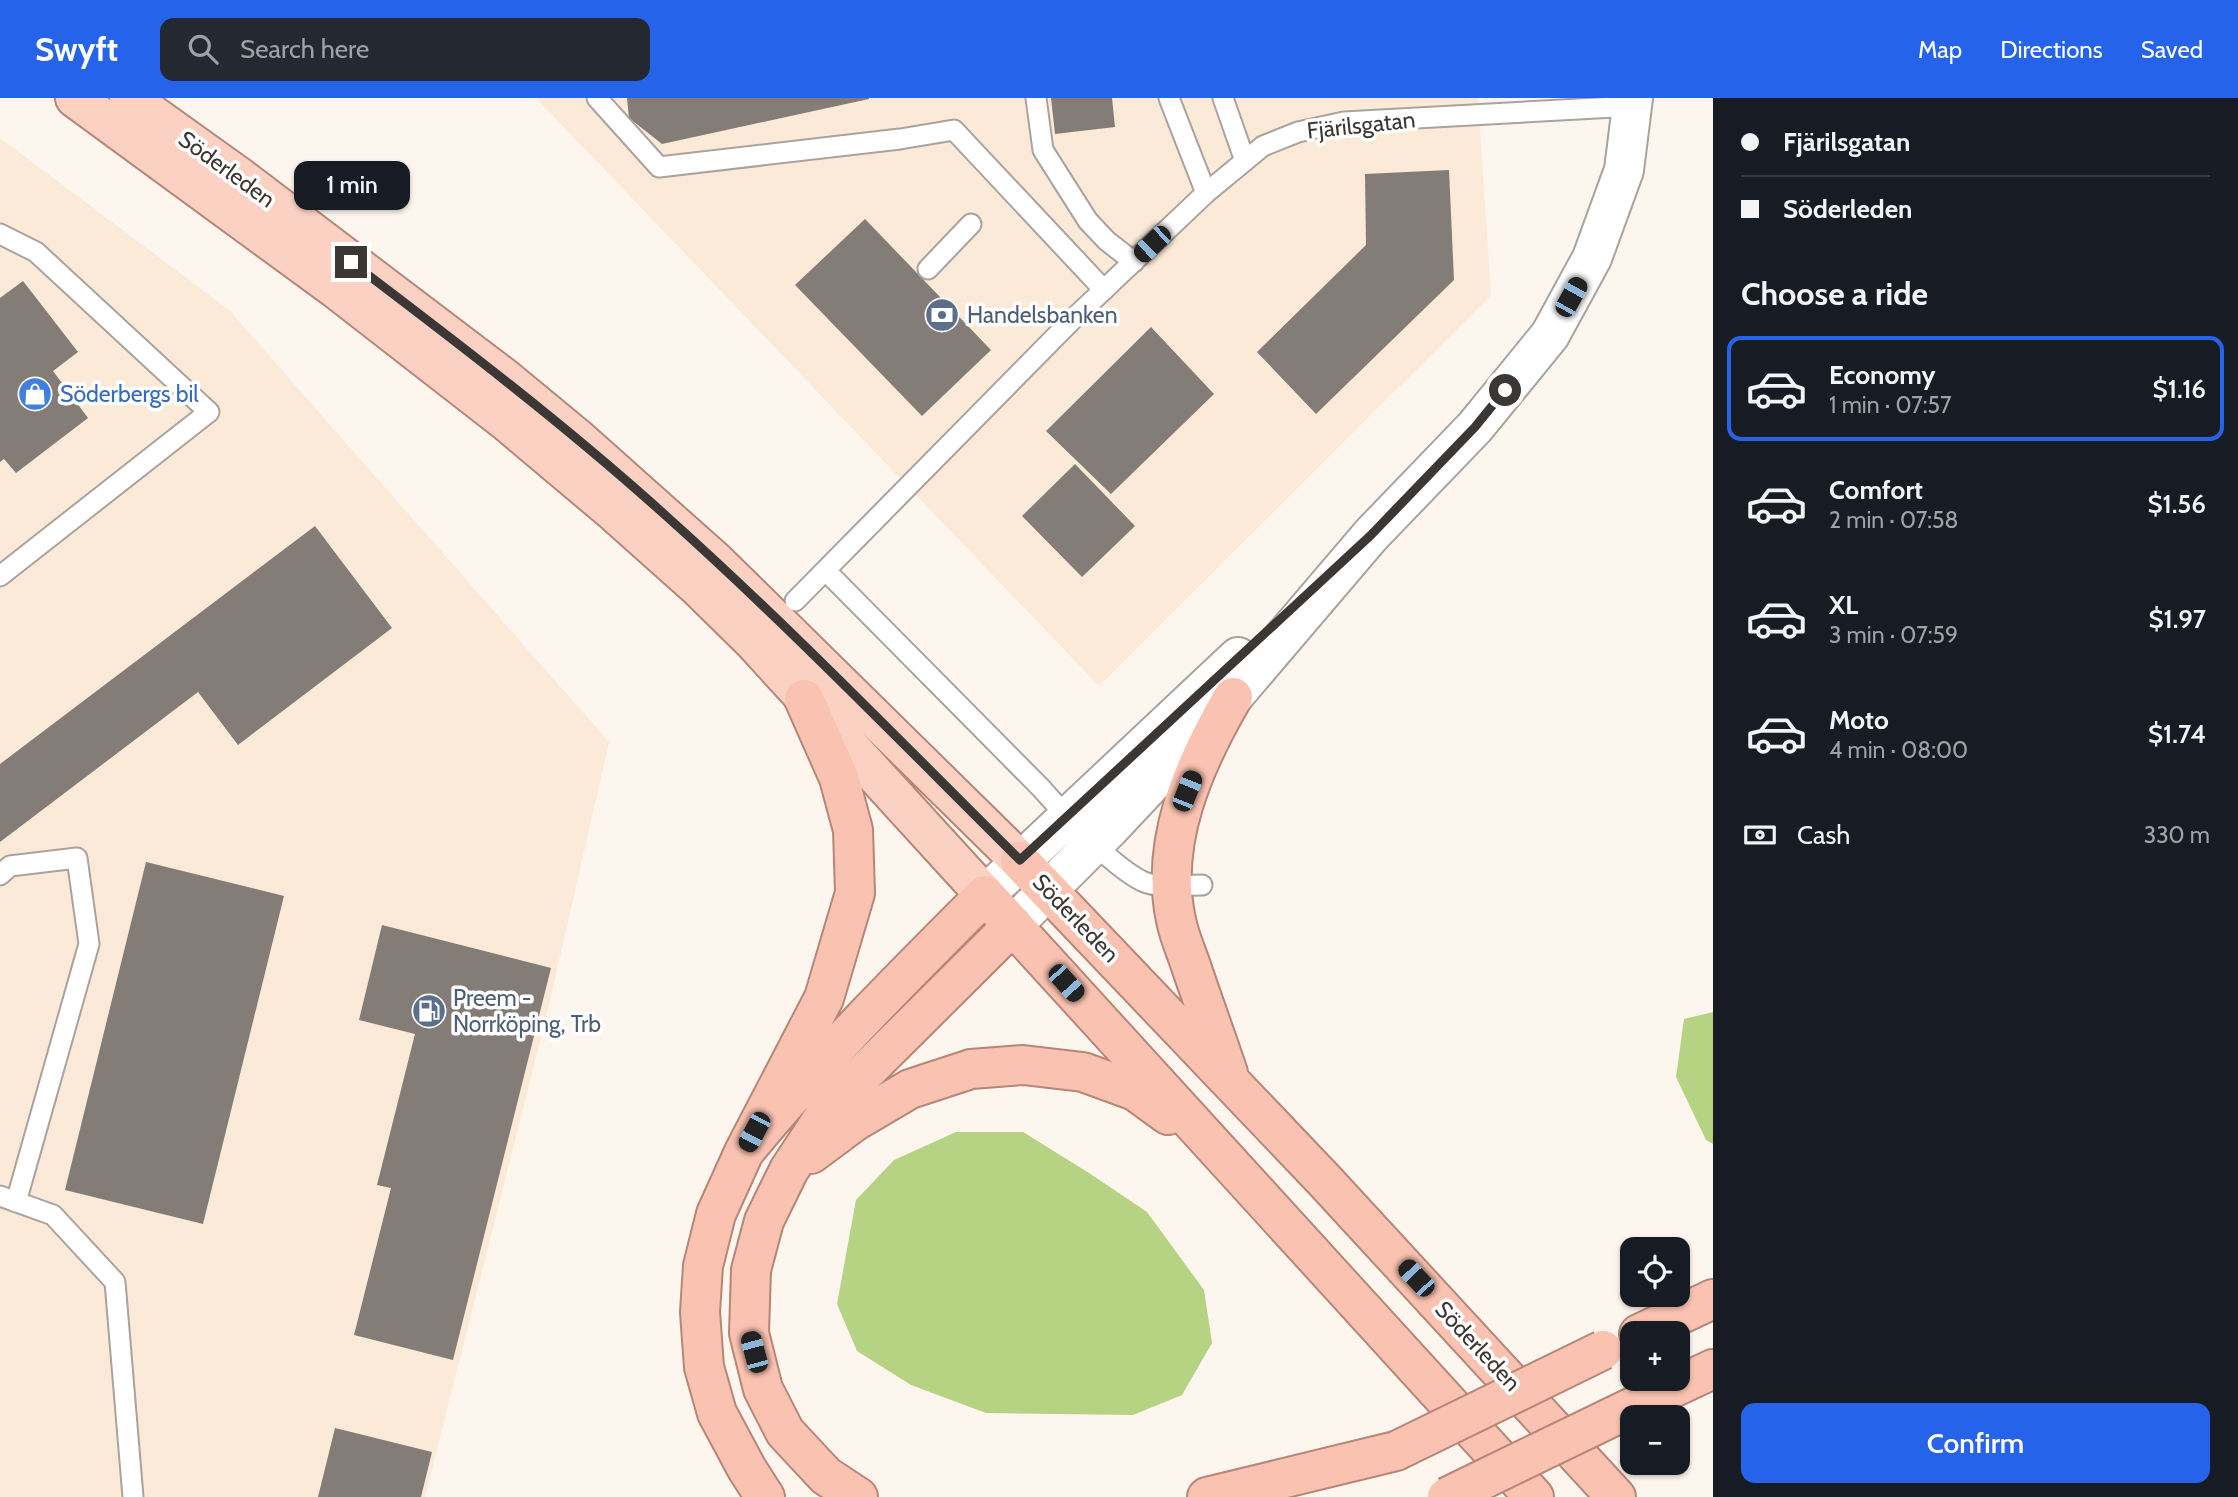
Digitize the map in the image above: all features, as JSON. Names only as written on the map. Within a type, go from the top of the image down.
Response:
[{"type":"highway","points":[[1232,1085],[1176,922],[1186,885],[1174,839],[1187,791],[1210,736],[1233,697]]},
{"type":"highway","points":[[765,1497],[717,1413],[704,1367],[700,1312],[703,1266],[716,1214],[744,1152],[824,998],[855,893],[853,830],[839,778],[804,699]]},
{"type":"highway","name":"Söderleden","points":[[1020,860],[1443,1307],[1616,1497]]},
{"type":"highway","points":[[744,1152],[844,1036],[985,895]]},
{"type":"highway","name":"Söderleden","points":[[985,895],[1534,1497]]},
{"type":"highway","points":[[858,1497],[826,1476],[785,1432],[764,1389],[748,1333],[751,1270],[764,1221],[789,1170],[831,1106],[1013,925]]},
{"type":"highway","points":[[789,1170],[854,1122],[910,1089],[971,1069],[1023,1065],[1083,1072],[1135,1091],[1225,1157]]},
{"type":"highway","points":[[1666,1321],[1713,1299]]},
{"type":"highway","points":[[1310,1497],[1396,1451],[1618,1343]]},
{"type":"highway","points":[[1447,1497],[1713,1369]]},
{"type":"highway","points":[[1207,1497],[1396,1451]]},
{"type":"main road","name":"Söderleden","points":[[75,98],[336,289],[518,431],[614,512],[697,586],[754,642],[985,895]]},
{"type":"main road","name":"Söderleden","points":[[129,98],[238,176],[503,377],[578,439],[716,562],[1020,860]]},
{"type":"street","name":"Fjärilsgatan","points":[[985,895],[1371,535],[1475,427],[1550,335],[1592,258],[1624,170],[1633,102]]},
{"type":"street","name":"Fjärilsgatan","points":[[1013,925],[1233,697],[1371,535]]},
{"type":"lane","points":[[597,98],[659,167],[900,139],[954,130],[1104,290]]},
{"type":"lane","points":[[1035,98],[1043,150],[1088,221],[1107,241],[1134,262]]},
{"type":"lane","points":[[1169,98],[1206,193]]},
{"type":"lane","points":[[1223,98],[1245,161]]},
{"type":"lane","name":"Fjärilsgatan","points":[[795,601],[1074,318],[1206,193],[1263,146],[1298,132],[1344,122],[1633,102]]},
{"type":"lane","points":[[928,269],[971,224]]},
{"type":"lane","points":[[0,234],[36,252],[209,412],[0,576]]},
{"type":"lane","points":[[826,571],[1067,816],[1122,867],[1144,882],[1186,885]]},
{"type":"lane","points":[[0,875],[10,866],[77,858],[89,944],[8,1199],[53,1214],[115,1282],[133,1497]]},
{"type":"shaded area","points":[[536,98],[1478,98],[1491,295],[1099,686]]},
{"type":"shaded area","points":[[0,138],[229,310],[609,742],[546,1018],[425,1497],[0,1497]]},
{"type":"green space","points":[[1713,1012],[1713,1144],[1706,1140],[1676,1077],[1684,1019]]},
{"type":"green space","points":[[956,1132],[1023,1132],[1147,1212],[1204,1290],[1212,1343],[1182,1395],[1133,1415],[986,1413],[911,1385],[857,1351],[837,1304],[856,1200],[894,1160]]},
{"type":"building","points":[[627,98],[869,99],[662,144],[629,118]]},
{"type":"building","points":[[1051,98],[1112,98],[1115,127],[1055,134]]},
{"type":"building","points":[[1449,170],[1454,280],[1316,414],[1257,352],[1366,245],[1365,174]]},
{"type":"building","points":[[865,219],[991,350],[922,416],[795,285]]},
{"type":"building","name":"Söderbergs bil","points":[[23,281],[78,352],[53,371],[88,418],[16,473],[4,459],[0,462],[0,298]]},
{"type":"building","points":[[1151,327],[1214,394],[1111,494],[1046,431]]},
{"type":"building","points":[[1075,464],[1135,526],[1082,577],[1022,516]]},
{"type":"building","points":[[315,526],[392,628],[238,745],[198,692],[0,842],[0,764]]},
{"type":"building","points":[[146,862],[284,896],[203,1224],[65,1190]]},
{"type":"building","points":[[382,925],[551,968],[453,1360],[354,1335],[391,1188],[377,1185],[415,1034],[359,1020]]},
{"type":"building","points":[[335,1428],[432,1452],[421,1497],[318,1497]]},
{"type":"place","name":"Handelsbanken","points":[[942,315]]},
{"type":"place","name":"Söderbergs bil","points":[[35,394]]},
{"type":"place","name":"Preem - Norrköping, Trb","points":[[429,1011]]},
{"type":"route","points":[[351,262],[503,377],[663,513],[1020,860],[1371,535],[1475,427],[1505,390]]}]
